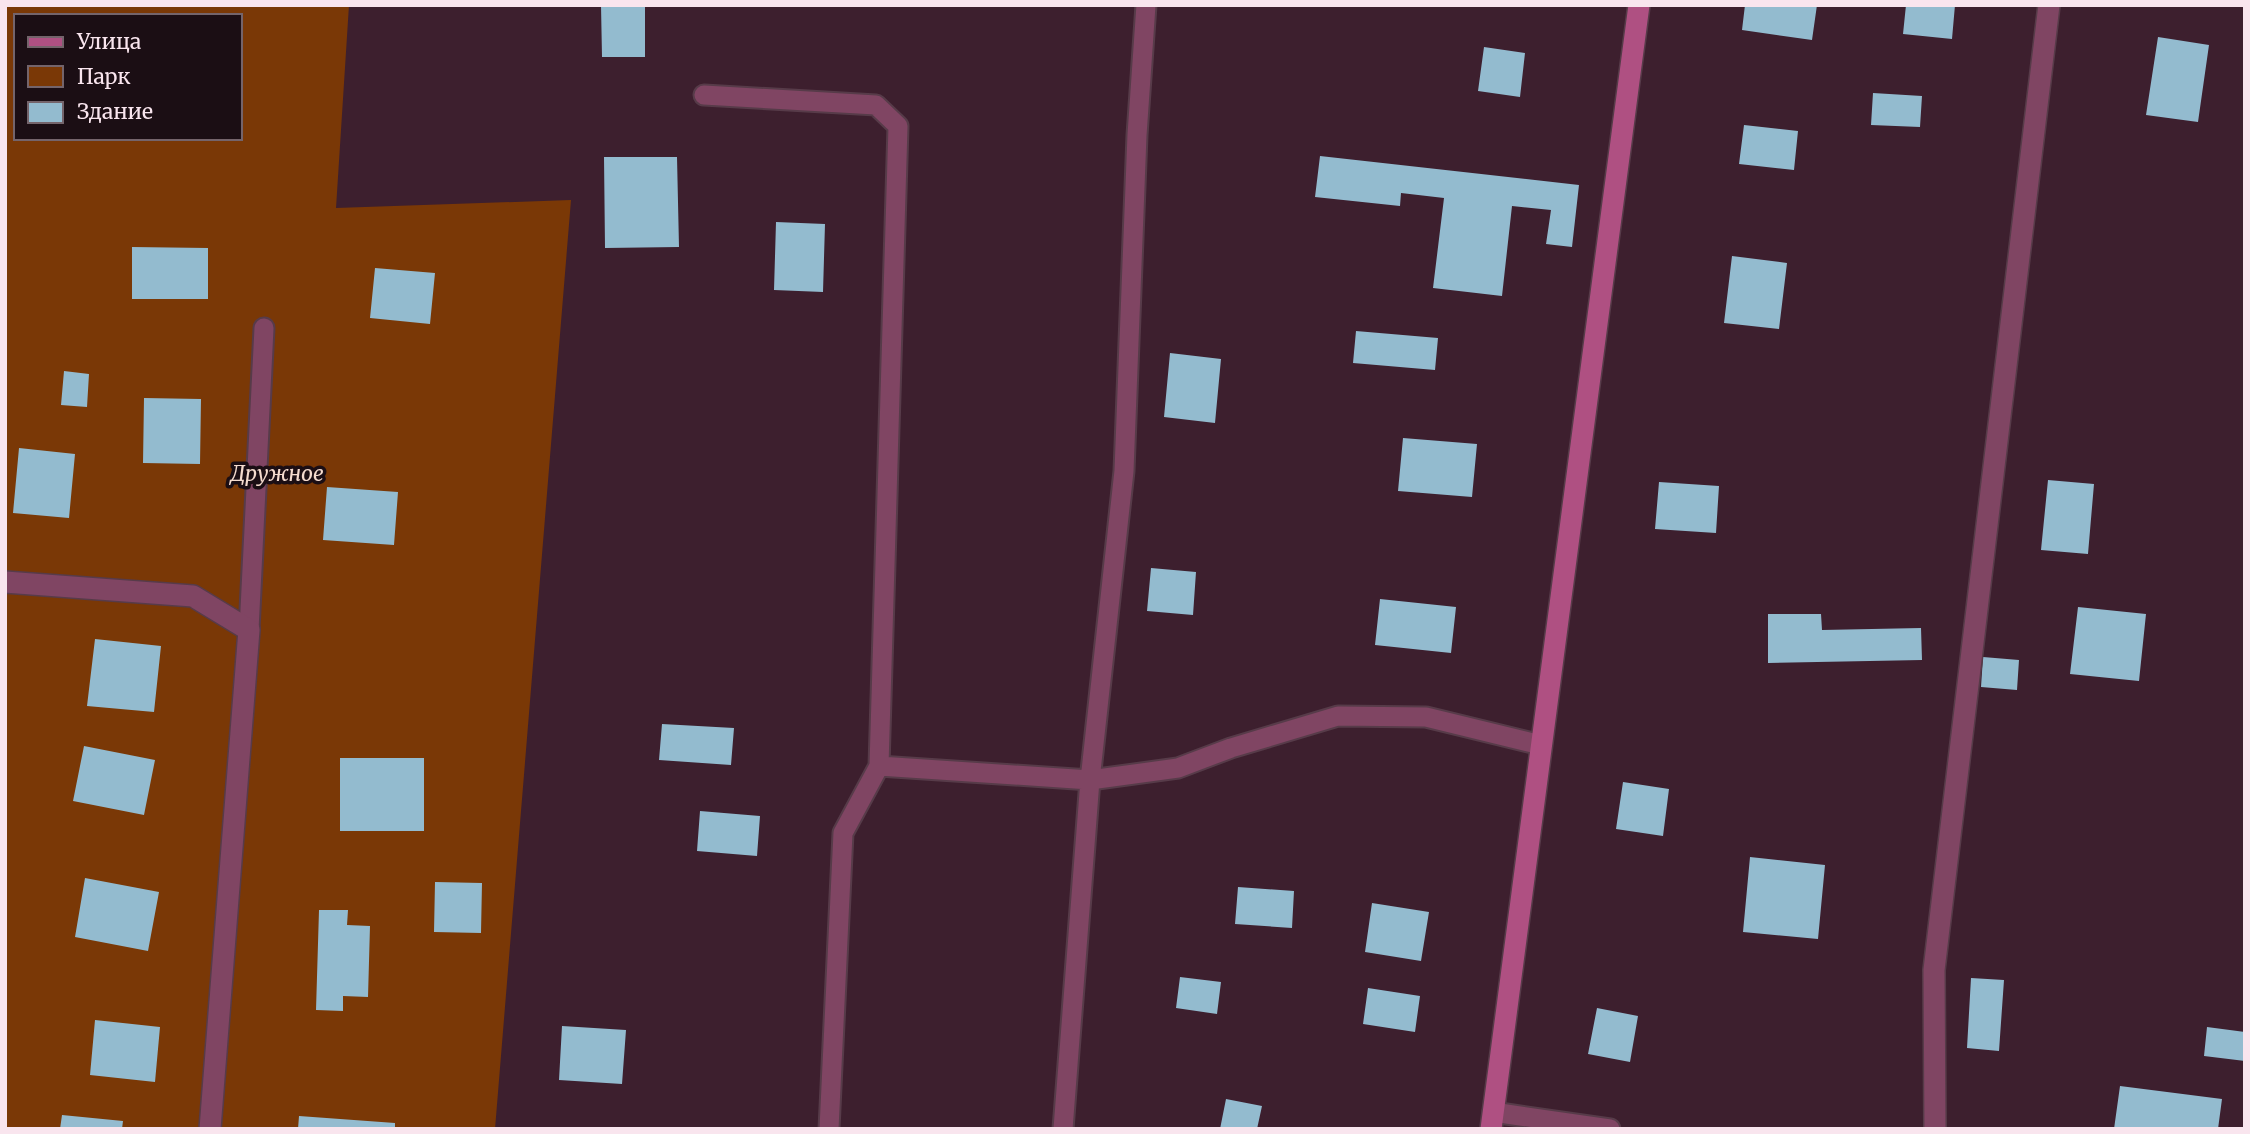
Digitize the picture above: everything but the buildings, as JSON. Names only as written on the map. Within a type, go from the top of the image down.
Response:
[{"type":"street","points":[[1492,1121],[1639,5]]},
{"type":"street","points":[[1935,1129],[1934,970],[2049,5]]},
{"type":"street","points":[[5,582],[193,596],[249,630],[210,1129]]},
{"type":"lane","points":[[1063,1129],[1090,780],[1124,471],[1137,135],[1146,5]]},
{"type":"lane","points":[[704,95],[876,105],[898,126],[879,766],[843,833],[830,1129]]},
{"type":"lane","points":[[249,630],[264,328]]},
{"type":"lane","points":[[879,766],[1090,780],[1178,768],[1231,748],[1338,716],[1426,717],[1541,745]]},
{"type":"lane","points":[[1492,1121],[1610,1129]]},
{"type":"green space","name":"Дружное","points":[[5,5],[349,5],[336,208],[571,200],[495,1129],[5,1129]]}]
